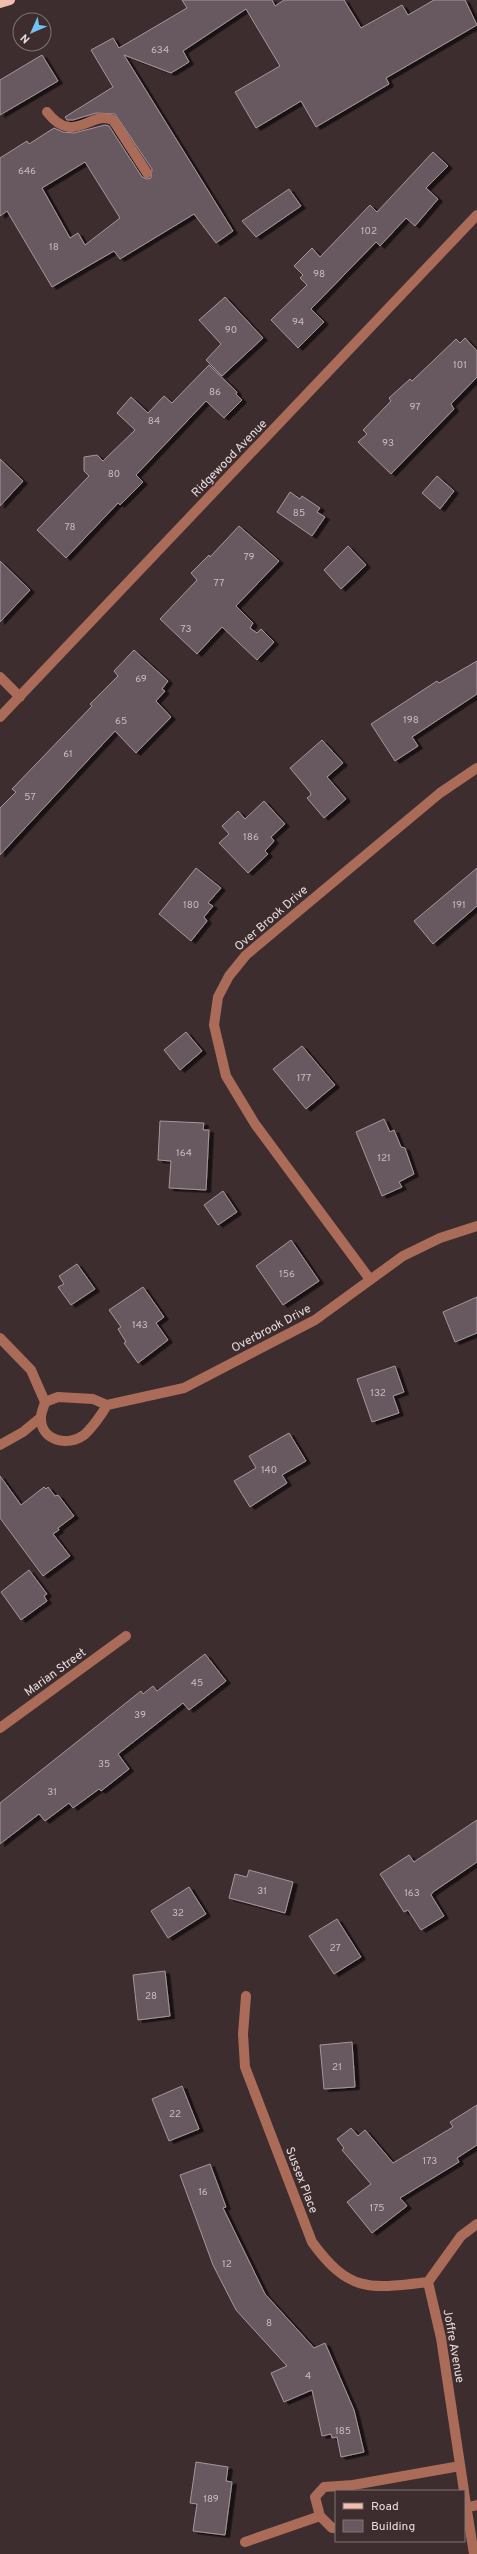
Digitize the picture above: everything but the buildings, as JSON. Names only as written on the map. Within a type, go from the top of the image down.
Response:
[{"type":"main road","points":[[0,3],[10,0]]},
{"type":"street","points":[[47,112],[56,122],[70,127],[85,125],[107,117],[113,120],[147,174]]},
{"type":"street","name":"Ridgewood Avenue","points":[[0,717],[477,215]]},
{"type":"street","points":[[0,677],[20,696]]},
{"type":"street","name":"Over Brook Drive","points":[[369,1278],[255,1124],[226,1076],[214,1025],[218,997],[229,976],[246,955],[440,793],[477,768]]},
{"type":"street","name":"Overbrook Drive","points":[[107,1405],[184,1388],[315,1320],[369,1278],[403,1256],[440,1238],[477,1226]]},
{"type":"street","points":[[0,1338],[31,1370],[45,1402],[40,1418],[23,1432],[0,1445]]},
{"type":"street","points":[[40,1418],[45,1432],[56,1441],[69,1442],[84,1434],[107,1405],[93,1399],[74,1397],[58,1397],[45,1402]]},
{"type":"street","name":"Marian Street","points":[[0,1728],[126,1636]]},
{"type":"street","name":"Sussex Place","points":[[246,1996],[243,2034],[245,2067],[312,2242],[325,2261],[344,2278],[366,2286],[388,2286],[428,2282]]},
{"type":"street","points":[[428,2282],[461,2236],[477,2224]]},
{"type":"street","name":"Joffre Avenue","points":[[428,2282],[441,2338],[464,2490]]},
{"type":"street","points":[[335,2528],[332,2528],[320,2516],[315,2497],[324,2487],[353,2485],[460,2466]]},
{"type":"street","points":[[465,2508],[477,2505]]},
{"type":"street","name":"Joffre Avenue","points":[[465,2508],[474,2554]]},
{"type":"street","points":[[245,2542],[320,2516]]}]
